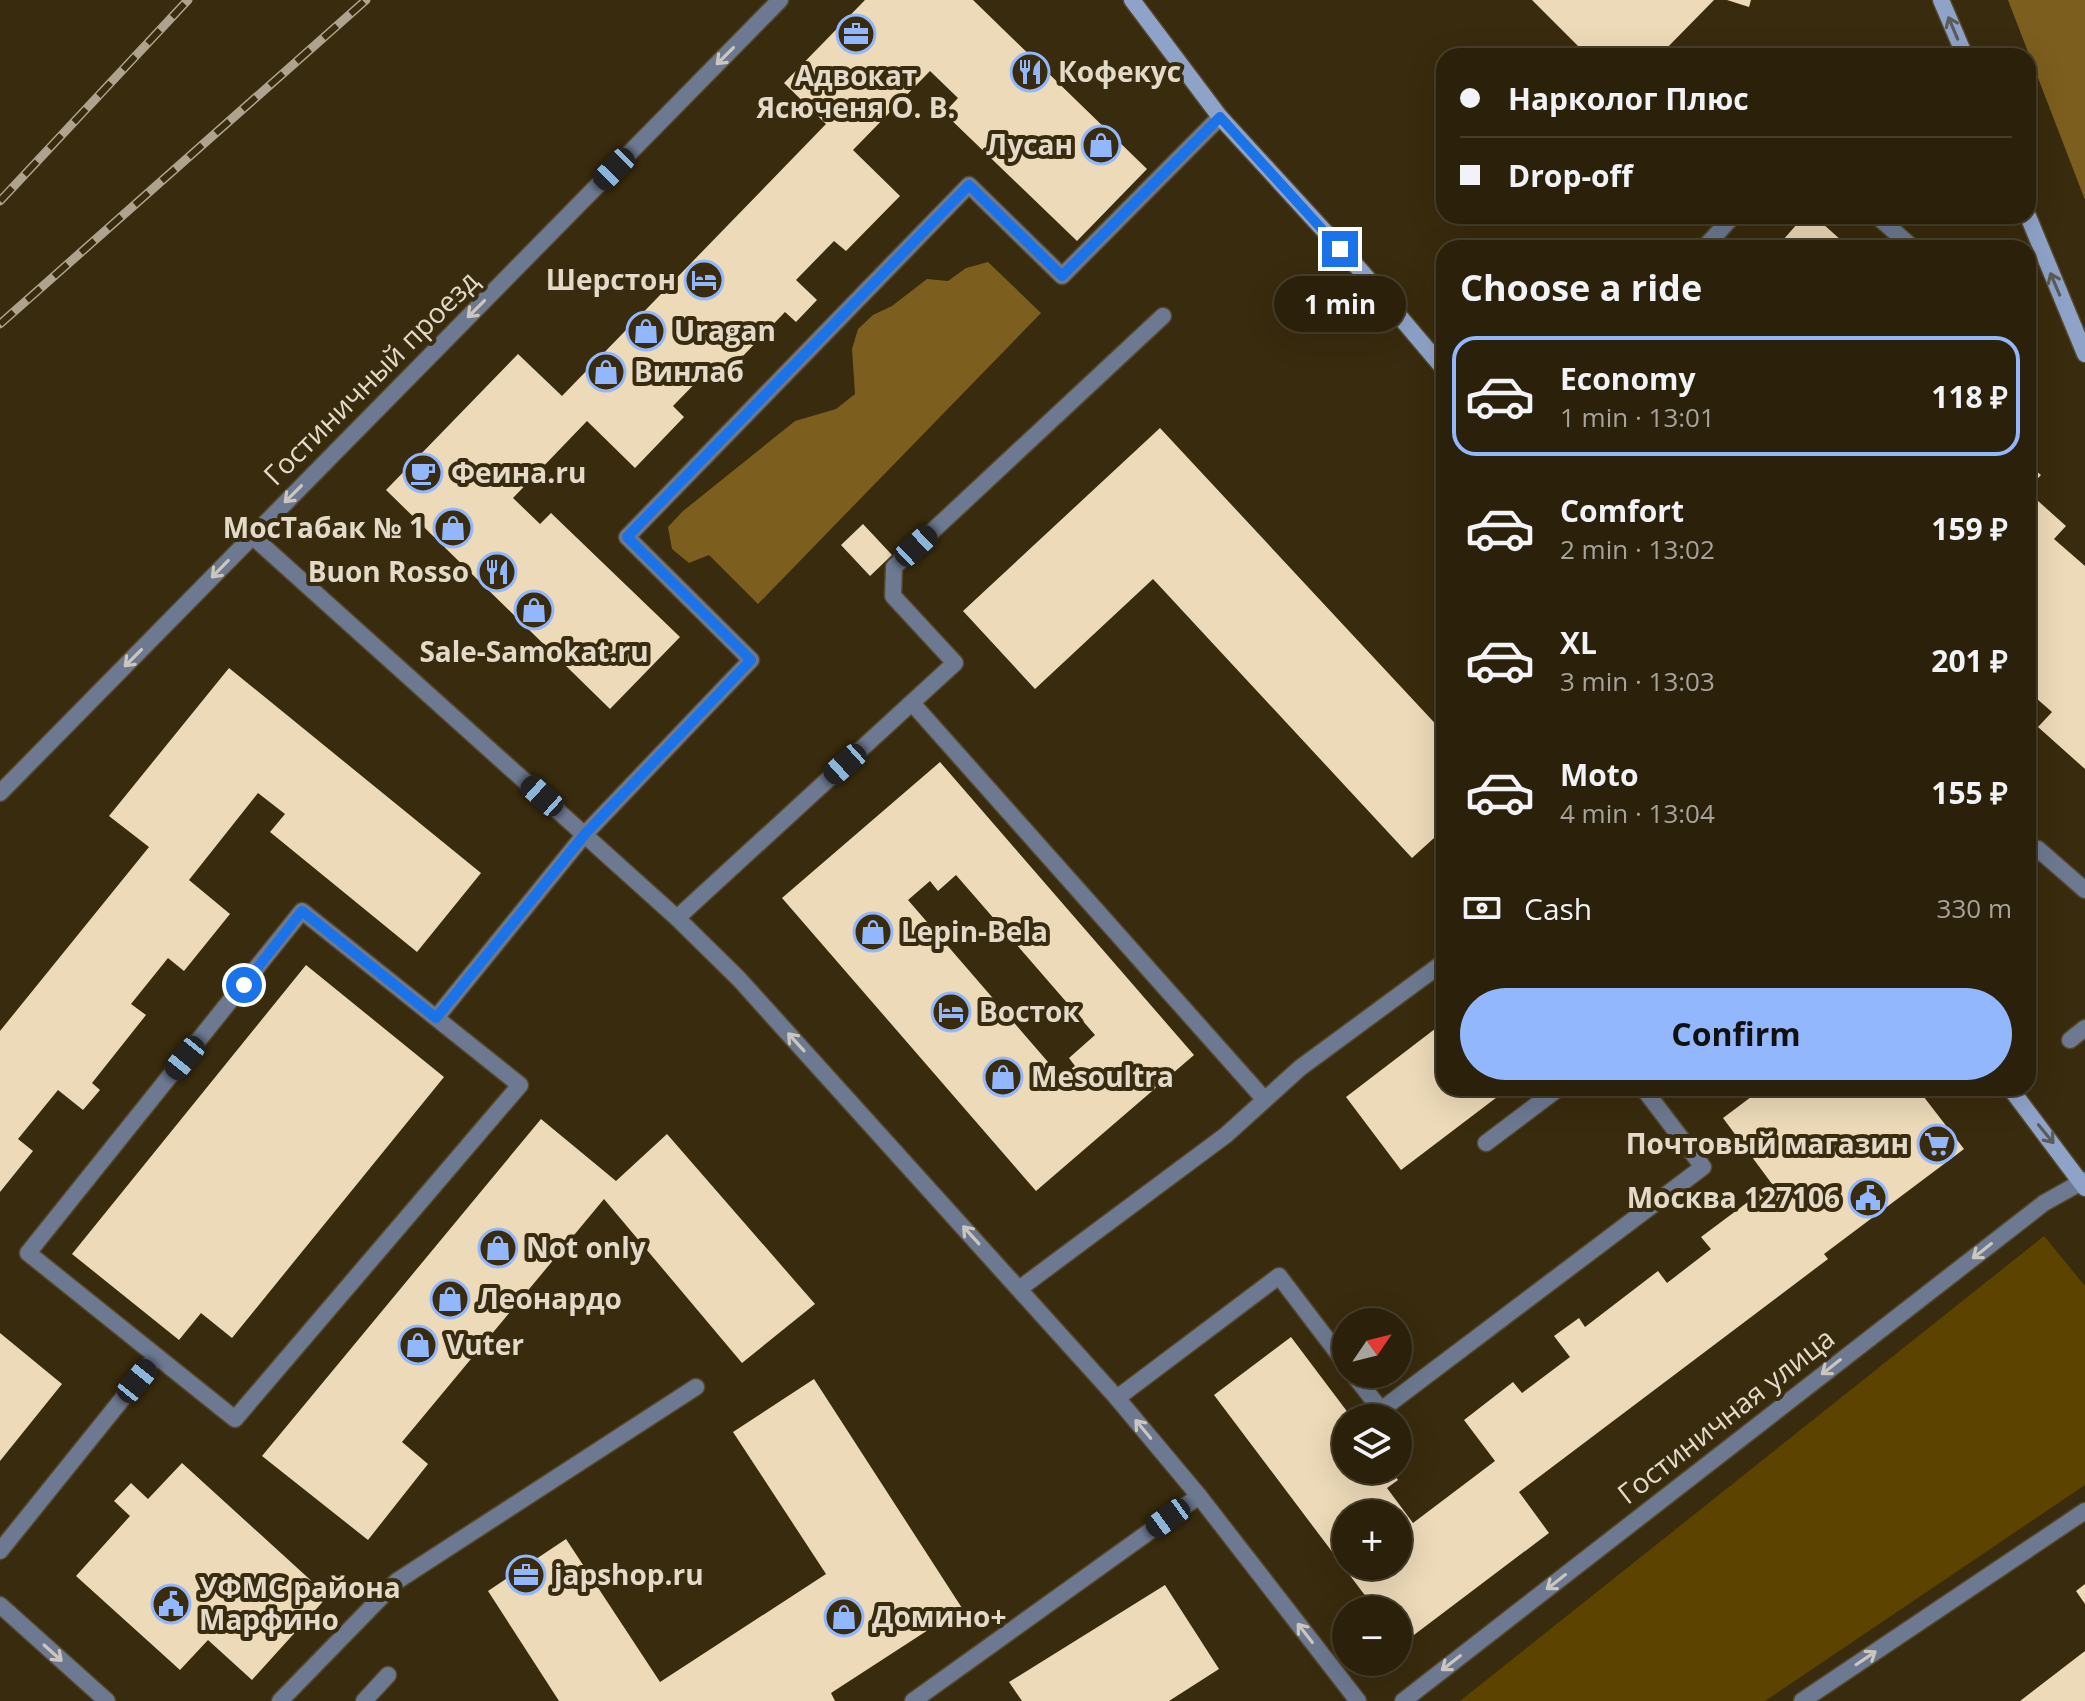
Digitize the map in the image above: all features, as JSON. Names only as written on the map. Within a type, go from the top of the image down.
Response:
[{"type":"main road","points":[[1132,0],[1220,117],[1362,272],[1436,360]]},
{"type":"main road","points":[[1941,0],[1962,48]]},
{"type":"main road","points":[[2031,224],[2085,354]]},
{"type":"main road","points":[[2016,1096],[2083,1183]]},
{"type":"street","name":"Гостиничный проезд","points":[[0,793],[780,0]]},
{"type":"street","points":[[436,1018],[585,834],[751,660],[627,537],[969,185],[1062,276],[1220,117]]},
{"type":"street","points":[[1711,240],[1726,224]]},
{"type":"street","points":[[1886,224],[1904,240]]},
{"type":"street","points":[[677,918],[955,663],[893,596],[894,567],[1163,316]]},
{"type":"street","points":[[252,536],[585,834],[739,979],[1117,1398],[1199,1496],[1358,1701]]},
{"type":"street","points":[[912,703],[1265,1100]]},
{"type":"street","points":[[2036,851],[2038,849],[2085,890]]},
{"type":"street","points":[[302,911],[436,1018],[520,1085],[235,1419],[28,1253],[302,911]]},
{"type":"street","points":[[1019,1289],[1226,1135],[1300,1068],[1436,968]]},
{"type":"street","points":[[2070,1040],[2085,1028]]},
{"type":"street","points":[[1486,1143],[1548,1096]]},
{"type":"street","points":[[1412,1387],[1703,1167],[1649,1096]]},
{"type":"street","name":"Гостиничная улица","points":[[1403,1701],[1981,1252],[2083,1183]]},
{"type":"street","points":[[1117,1398],[1279,1276],[1332,1346]]},
{"type":"street","points":[[0,1551],[156,1357]]},
{"type":"street","points":[[280,1701],[397,1581],[696,1387]]},
{"type":"street","points":[[1364,1388],[1381,1410],[1410,1388]]},
{"type":"street","points":[[913,1701],[1199,1496]]},
{"type":"street","points":[[1802,1701],[2085,1511]]},
{"type":"street","points":[[0,1605],[107,1701]]},
{"type":"street","points":[[364,1701],[388,1675]]},
{"type":"shaded area","points":[[2008,0],[2085,0],[2085,200],[2036,73],[2036,48],[2026,48]]},
{"type":"shaded area","points":[[988,262],[1041,313],[758,604],[709,555],[689,563],[672,549],[668,527],[683,511],[795,421],[836,409],[855,394],[852,349],[858,329],[873,315],[892,306],[927,279],[948,281],[966,268]]},
{"type":"shaded area","points":[[2044,1236],[2085,1286],[2085,1485],[1765,1701],[1460,1701]]},
{"type":"building","points":[[865,0],[973,0],[1147,169],[1077,241],[944,113],[958,98],[930,71],[853,150],[900,196],[846,251],[834,241],[796,280],[817,300],[796,322],[785,312],[723,377],[712,366],[673,406],[684,417],[635,468],[587,421],[513,498],[540,524],[551,513],[680,637],[610,709],[386,490],[518,354],[562,396],[826,124],[784,83]]},
{"type":"building","points":[[1532,0],[1714,0],[1667,48],[1580,48]]},
{"type":"building","points":[[1727,0],[1751,0],[1749,7]]},
{"type":"building","points":[[1797,224],[1823,224],[1841,240],[1783,240]]},
{"type":"building","points":[[1160,428],[1436,724],[1436,836],[1412,858],[1153,579],[1035,689],[963,611]]},
{"type":"building","points":[[2036,499],[2066,526],[2054,539],[2085,566],[2085,769],[2038,727],[2052,712],[2036,698]]},
{"type":"building","points":[[863,524],[892,555],[870,576],[841,545]]},
{"type":"building","points":[[229,668],[481,873],[417,952],[270,832],[285,814],[258,793],[189,880],[230,914],[184,971],[168,958],[131,1004],[146,1015],[92,1083],[100,1090],[83,1110],[58,1090],[18,1139],[33,1151],[0,1192],[0,1031],[149,847],[109,816]]},
{"type":"building","points":[[940,762],[1194,1055],[1036,1191],[782,898]],"holes":[[[956,875],[1095,1035],[1069,1058],[1075,1066],[1061,1077],[908,900],[930,881],[938,891]]]},
{"type":"building","points":[[306,965],[444,1077],[232,1338],[201,1313],[179,1340],[72,1254]]},
{"type":"building","points":[[1436,1028],[1436,1096],[1498,1096],[1401,1170],[1346,1097]]},
{"type":"building","points":[[1752,1096],[1923,1096],[1964,1149],[1824,1254],[1828,1259],[1519,1492],[1549,1533],[1412,1636],[1412,1596],[1365,1596],[1353,1580],[1412,1580],[1412,1522],[1495,1461],[1464,1420],[1513,1382],[1522,1393],[1570,1357],[1554,1336],[1579,1318],[1585,1327],[1658,1271],[1667,1283],[1711,1249],[1701,1237],[1772,1184],[1723,1118]]},
{"type":"building","points":[[541,1119],[616,1181],[667,1134],[815,1304],[742,1363],[604,1199],[402,1442],[428,1464],[368,1540],[262,1456]]},
{"type":"building","points":[[0,1333],[62,1384],[0,1461]]},
{"type":"building","points":[[1291,1337],[1341,1404],[1332,1404],[1332,1484],[1392,1484],[1387,1488],[1396,1500],[1332,1500],[1332,1552],[1214,1395]]},
{"type":"building","points":[[814,1379],[962,1608],[831,1693],[835,1701],[559,1701],[488,1591],[566,1539],[660,1682],[826,1574],[733,1432]]},
{"type":"building","points":[[182,1463],[328,1596],[252,1680],[208,1640],[180,1670],[76,1576],[130,1516],[114,1501],[131,1483],[148,1499]]},
{"type":"building","points":[[2085,1584],[2085,1604],[2076,1591]]},
{"type":"building","points":[[1165,1585],[1219,1669],[1169,1701],[1022,1701],[1009,1682]]},
{"type":"building","points":[[2085,1651],[2085,1701],[2020,1701]]},
{"type":"railway","points":[[0,201],[188,0]]},
{"type":"railway","points":[[0,324],[366,0]]},
{"type":"place","name":"Адвокат Ясюченя О. В.","points":[[856,34]]},
{"type":"place","name":"Кофекус","points":[[1030,72]]},
{"type":"place","name":"Лусан","points":[[1101,145]]},
{"type":"place","name":"Шерстон","points":[[704,280]]},
{"type":"place","name":"Uragan","points":[[646,331]]},
{"type":"place","name":"Винлаб","points":[[606,372]]},
{"type":"place","name":"Феина.ru","points":[[423,473]]},
{"type":"place","name":"МосТабак № 1","points":[[453,528]]},
{"type":"place","name":"Buon Rosso","points":[[497,572]]},
{"type":"place","name":"Sale-Samokat.ru","points":[[534,610]]},
{"type":"place","name":"Lepin-Bela","points":[[873,932]]},
{"type":"place","name":"Восток","points":[[951,1012]]},
{"type":"place","name":"Mesoultra","points":[[1003,1077]]},
{"type":"place","name":"Почтовый магазин","points":[[1937,1144]]},
{"type":"place","name":"Москва 127106","points":[[1868,1198]]},
{"type":"place","name":"Not only","points":[[498,1248]]},
{"type":"place","name":"Леонардо","points":[[450,1299]]},
{"type":"place","name":"Vuter","points":[[418,1345]]},
{"type":"place","name":"japshop.ru","points":[[526,1575]]},
{"type":"place","name":"УФМС района Марфино","points":[[171,1604]]},
{"type":"place","name":"Домино+","points":[[844,1617]]},
{"type":"route","points":[[244,985],[302,911],[436,1018],[585,834],[751,660],[627,537],[969,185],[1062,276],[1220,117],[1340,249]]}]
